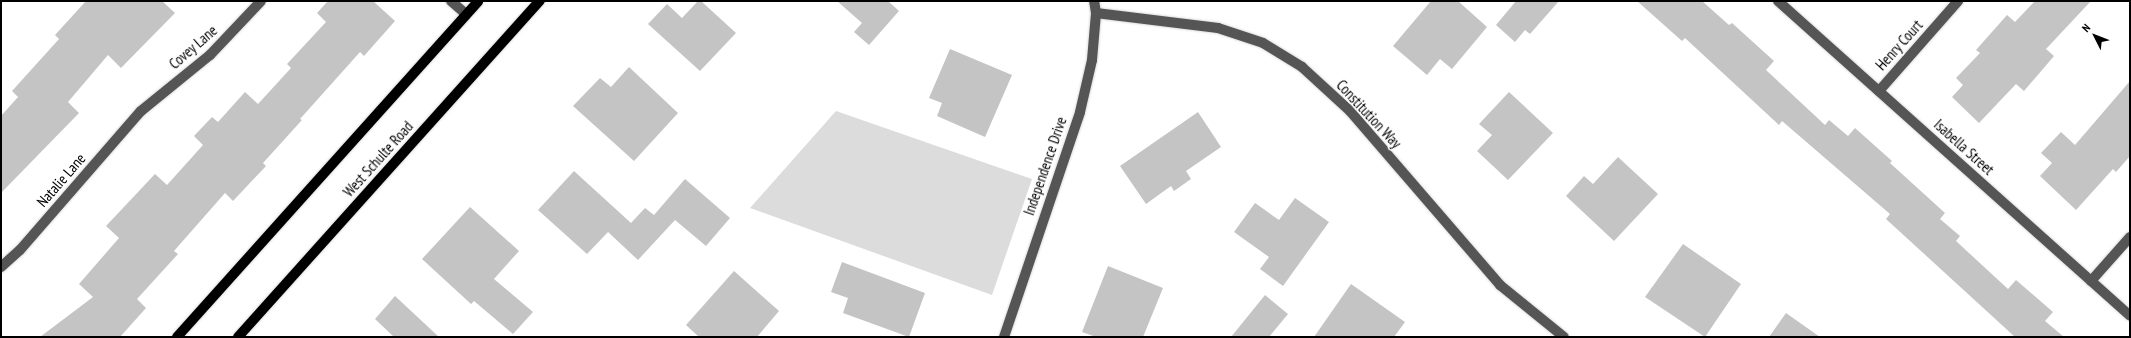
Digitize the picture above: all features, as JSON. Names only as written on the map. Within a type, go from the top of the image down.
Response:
[{"type":"main road","name":"West Schulte Road","points":[[177,337],[478,1]]},
{"type":"main road","name":"West Schulte Road","points":[[238,337],[540,1]]},
{"type":"street","name":"Covey Lane","points":[[142,111],[210,55],[261,1]]},
{"type":"street","points":[[451,1],[466,14]]},
{"type":"street","name":"Independence Drive","points":[[1004,337],[1080,112],[1092,60],[1096,13],[1094,1]]},
{"type":"street","name":"Isabella Street","points":[[1778,1],[2130,316]]},
{"type":"street","name":"Henry Court","points":[[1879,90],[1958,1]]},
{"type":"street","name":"Constitution Way","points":[[1096,13],[1218,28],[1263,43],[1302,67],[1350,111],[1500,285],[1564,337]]},
{"type":"street","name":"Natalie Lane","points":[[1,267],[20,250],[142,111]]},
{"type":"street","points":[[2091,282],[2130,236]]},
{"type":"shaded area","points":[[836,111],[1032,179],[992,295],[750,208]]},
{"type":"building","points":[[86,1],[162,1],[175,13],[121,68],[108,55],[68,102],[79,113],[1,193],[1,116],[18,97],[12,91],[59,39],[55,35]]},
{"type":"building","points":[[328,1],[373,1],[395,21],[364,56],[360,52],[263,163],[266,166],[233,201],[225,193],[174,251],[178,254],[137,299],[146,308],[120,337],[40,337],[93,297],[79,284],[119,238],[106,226],[155,174],[167,185],[203,145],[194,136],[212,117],[218,122],[245,92],[258,104],[291,68],[287,64],[326,22],[317,13]]},
{"type":"building","points":[[698,1],[701,1],[736,33],[700,71],[648,24],[667,4],[682,18]]},
{"type":"building","points":[[837,1],[888,1],[899,11],[869,45],[854,32],[862,23]]},
{"type":"building","points":[[1431,1],[1458,1],[1487,27],[1452,69],[1440,59],[1427,75],[1393,46]]},
{"type":"building","points":[[1516,1],[1559,1],[1530,34],[1525,30],[1515,42],[1496,25]]},
{"type":"building","points":[[1637,1],[1702,1],[1729,25],[1732,23],[1774,61],[1766,70],[1825,125],[1829,120],[1848,136],[1855,128],[1892,161],[1890,163],[1945,213],[1940,219],[1960,236],[1956,241],[2008,289],[2016,280],[2053,312],[2045,321],[2064,337],[2015,337],[1886,219],[1890,214],[1782,121],[1779,125],[1685,38],[1682,41]]},
{"type":"building","points":[[2035,1],[2091,1],[2046,49],[2054,56],[2024,91],[2016,84],[1979,123],[1952,97],[1963,85],[1956,78],[1980,53],[1976,50],[2007,15],[2015,22]]},
{"type":"building","points":[[950,49],[1012,75],[985,137],[937,116],[942,103],[929,98]]},
{"type":"building","points":[[629,67],[678,113],[634,161],[573,106],[600,78],[611,87]]},
{"type":"building","points":[[2130,81],[2130,156],[2116,172],[2113,169],[2076,210],[2040,176],[2052,163],[2041,153],[2061,132],[2075,145]]},
{"type":"building","points":[[1509,92],[1553,133],[1508,180],[1477,151],[1492,135],[1479,124]]},
{"type":"building","points":[[1198,112],[1221,147],[1186,171],[1191,179],[1174,191],[1171,186],[1146,204],[1120,166]]},
{"type":"building","points":[[1618,157],[1658,194],[1614,241],[1566,196],[1584,176],[1593,184]]},
{"type":"building","points":[[574,171],[631,223],[645,208],[654,215],[685,179],[730,218],[706,246],[675,220],[638,260],[608,232],[587,254],[538,210]]},
{"type":"building","points":[[1295,198],[1329,222],[1283,286],[1260,269],[1269,257],[1234,232],[1255,203],[1279,220]]},
{"type":"building","points":[[470,207],[519,251],[494,279],[533,312],[513,334],[474,301],[471,304],[422,259]]},
{"type":"building","points":[[1683,244],[1741,284],[1705,337],[1645,297]]},
{"type":"building","points":[[842,262],[925,293],[909,337],[843,313],[848,298],[831,292]]},
{"type":"building","points":[[1108,266],[1163,288],[1143,337],[1096,337],[1082,332]]},
{"type":"building","points":[[734,271],[779,311],[757,337],[699,337],[686,325]]},
{"type":"building","points":[[1351,284],[1405,322],[1394,337],[1314,337]]},
{"type":"building","points":[[1265,295],[1288,314],[1269,337],[1231,337]]},
{"type":"building","points":[[395,296],[439,337],[394,337],[375,319]]},
{"type":"building","points":[[1786,313],[1820,337],[1769,337]]}]
